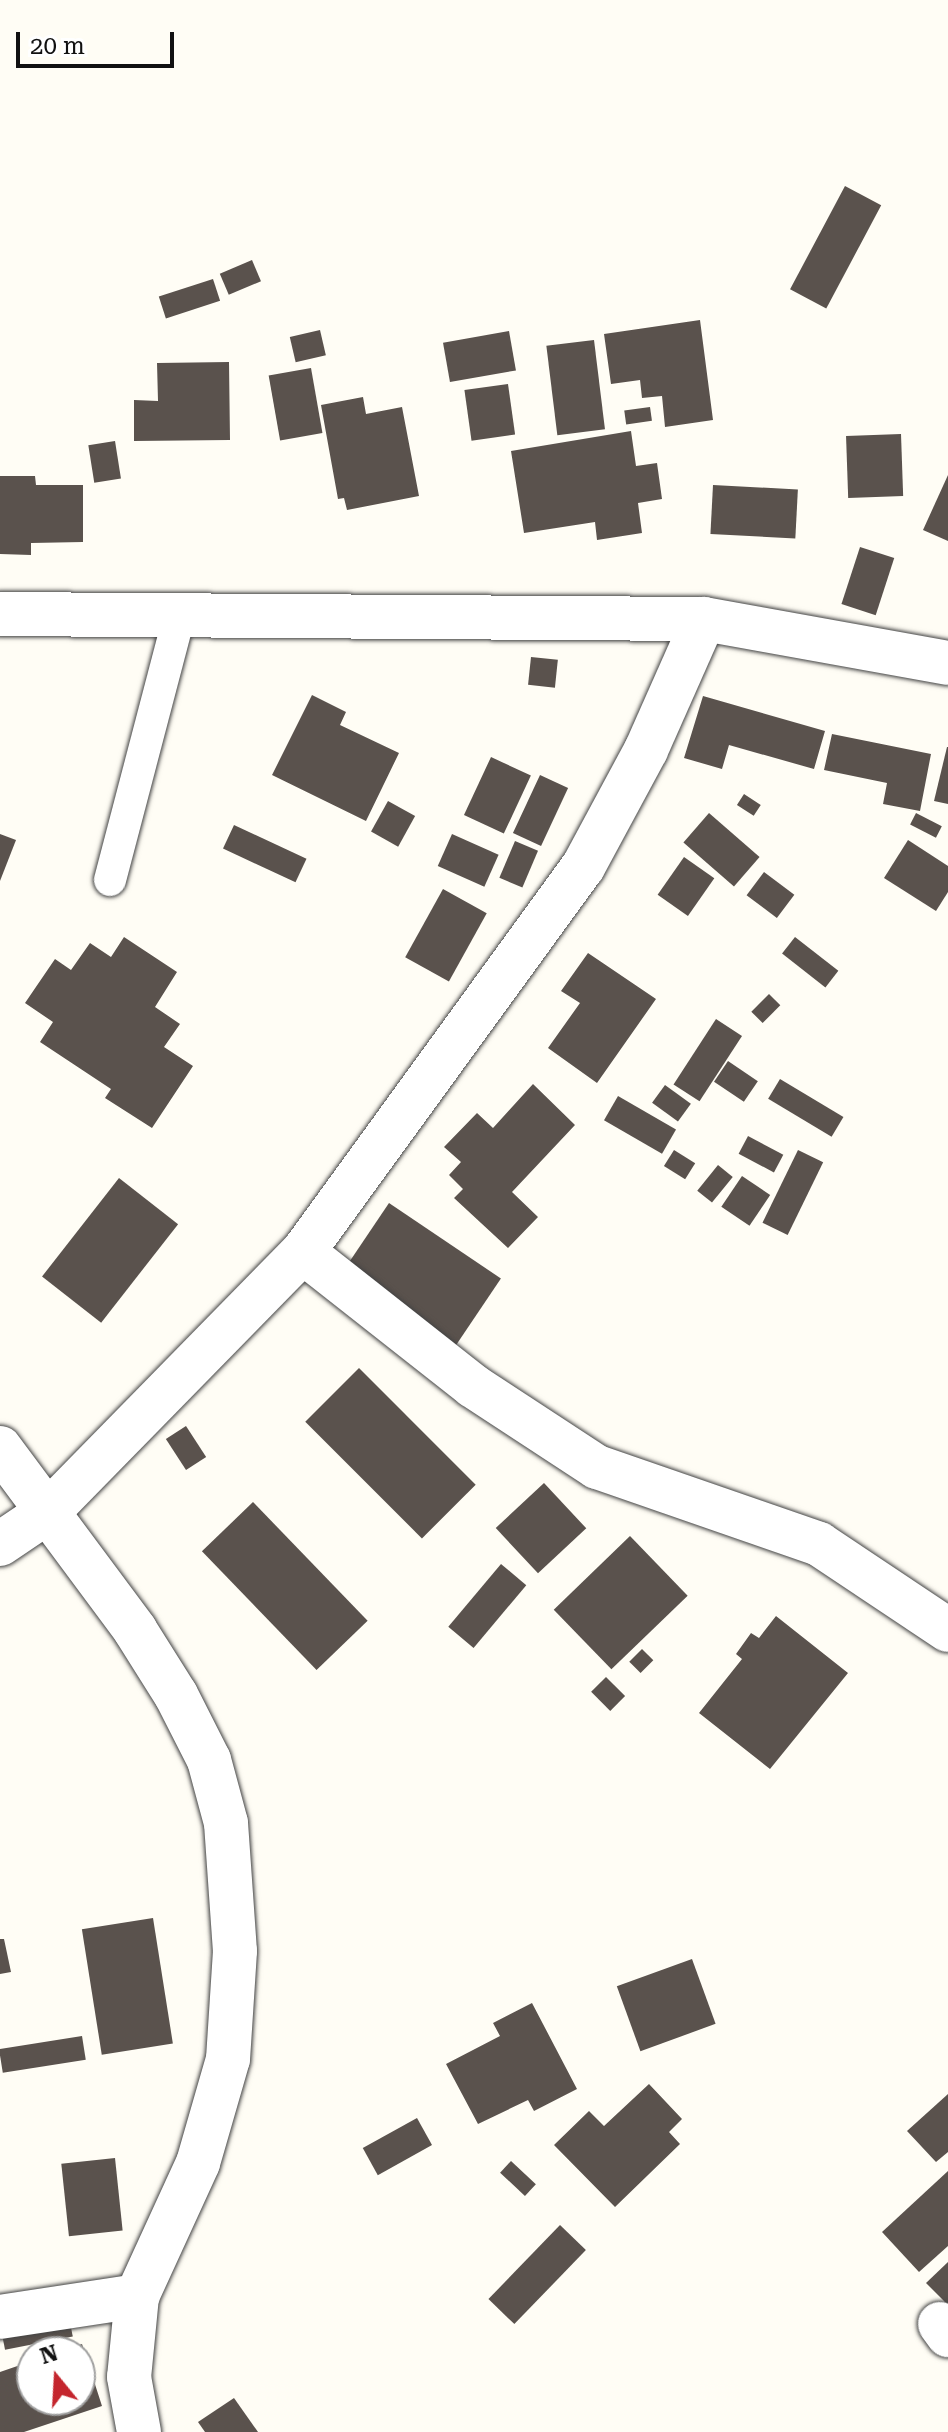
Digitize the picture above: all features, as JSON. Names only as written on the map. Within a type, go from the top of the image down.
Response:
[{"type":"street","points":[[0,614],[704,619],[948,663]]},
{"type":"street","points":[[0,1544],[49,1511],[303,1252],[583,867],[646,750],[704,619]]},
{"type":"street","points":[[303,1252],[473,1386],[597,1467],[819,1544],[948,1630]]},
{"type":"street","points":[[0,1448],[135,1630],[209,1760],[226,1823],[233,1885],[235,2003],[217,2109],[137,2296],[129,2377],[139,2432]]},
{"type":"street","points":[[0,2317],[137,2296]]},
{"type":"lane","points":[[110,880],[179,617]]},
{"type":"building","points":[[845,186],[881,205],[826,309],[790,289]]},
{"type":"building","points":[[252,260],[261,281],[229,295],[220,274]]},
{"type":"building","points":[[213,279],[220,301],[166,318],[159,297]]},
{"type":"building","points":[[700,320],[713,420],[665,427],[662,396],[642,398],[640,380],[611,384],[604,334]]},
{"type":"building","points":[[320,330],[326,355],[296,362],[290,337]]},
{"type":"building","points":[[509,331],[516,370],[450,382],[443,343]]},
{"type":"building","points":[[594,340],[605,429],[557,435],[546,346]]},
{"type":"building","points":[[229,362],[230,440],[134,441],[134,400],[158,401],[157,363]]},
{"type":"building","points":[[311,368],[322,433],[280,440],[269,375]]},
{"type":"building","points":[[508,384],[515,435],[472,441],[464,390]]},
{"type":"building","points":[[363,397],[366,414],[402,407],[419,496],[347,510],[344,498],[338,499],[321,405]]},
{"type":"building","points":[[650,407],[652,421],[626,424],[624,411]]},
{"type":"building","points":[[631,431],[636,466],[657,463],[662,499],[638,503],[642,533],[597,540],[595,522],[524,533],[511,451]]},
{"type":"building","points":[[901,434],[903,496],[848,498],[846,436]]},
{"type":"building","points":[[115,441],[121,479],[94,483],[88,445]]},
{"type":"building","points":[[948,475],[948,541],[923,530]]},
{"type":"building","points":[[0,476],[35,476],[36,485],[83,485],[83,542],[31,543],[31,555],[0,554]]},
{"type":"building","points":[[713,485],[798,489],[795,538],[710,534]]},
{"type":"building","points":[[860,547],[894,558],[876,615],[841,604]]},
{"type":"building","points":[[531,657],[558,660],[555,688],[528,685]]},
{"type":"building","points":[[312,695],[346,712],[340,725],[399,753],[366,821],[272,775]]},
{"type":"building","points":[[703,696],[825,731],[814,769],[729,745],[722,769],[684,758]]},
{"type":"building","points":[[832,734],[931,754],[920,811],[883,804],[887,783],[824,770]]},
{"type":"building","points":[[948,747],[948,804],[934,801]]},
{"type":"building","points":[[491,757],[531,776],[504,834],[464,815]]},
{"type":"building","points":[[540,775],[568,788],[541,846],[513,833]]},
{"type":"building","points":[[744,794],[761,805],[754,816],[737,805]]},
{"type":"building","points":[[388,801],[415,816],[398,847],[371,832]]},
{"type":"building","points":[[709,813],[760,857],[734,886],[683,842]]},
{"type":"building","points":[[916,813],[942,826],[936,838],[910,825]]},
{"type":"building","points":[[234,825],[307,859],[296,882],[223,849]]},
{"type":"building","points":[[0,834],[16,840],[0,881]]},
{"type":"building","points":[[452,834],[499,855],[484,887],[438,866]]},
{"type":"building","points":[[908,840],[948,866],[948,892],[936,911],[884,878]]},
{"type":"building","points":[[515,841],[538,851],[522,888],[499,878]]},
{"type":"building","points":[[684,857],[714,878],[688,916],[658,895]]},
{"type":"building","points":[[764,872],[794,895],[777,918],[747,895]]},
{"type":"building","points":[[443,889],[487,913],[449,981],[405,957]]},
{"type":"building","points":[[124,937],[177,972],[155,1007],[180,1024],[164,1047],[193,1066],[152,1128],[105,1098],[111,1089],[40,1042],[53,1022],[25,1003],[55,959],[71,970],[90,943],[111,957]]},
{"type":"building","points":[[795,937],[838,971],[825,987],[782,954]]},
{"type":"building","points":[[588,953],[656,999],[597,1083],[548,1048],[580,1003],[561,991]]},
{"type":"building","points":[[769,994],[780,1005],[763,1023],[751,1012]]},
{"type":"building","points":[[716,1019],[742,1036],[700,1101],[674,1084]]},
{"type":"building","points":[[728,1061],[758,1081],[744,1102],[714,1082]]},
{"type":"building","points":[[780,1079],[843,1117],[832,1137],[768,1099]]},
{"type":"building","points":[[533,1084],[575,1125],[512,1192],[538,1217],[508,1248],[454,1198],[463,1189],[449,1175],[461,1162],[444,1147],[477,1113],[493,1128]]},
{"type":"building","points":[[665,1085],[691,1104],[678,1122],[652,1103]]},
{"type":"building","points":[[618,1096],[676,1130],[662,1154],[604,1120]]},
{"type":"building","points":[[748,1136],[783,1155],[774,1172],[739,1154]]},
{"type":"building","points":[[674,1150],[695,1163],[685,1179],[664,1166]]},
{"type":"building","points":[[798,1150],[823,1162],[788,1235],[762,1223]]},
{"type":"building","points":[[718,1165],[733,1177],[712,1203],[697,1191]]},
{"type":"building","points":[[742,1176],[770,1195],[749,1226],[721,1207]]},
{"type":"building","points":[[119,1178],[178,1224],[101,1323],[42,1277]]},
{"type":"building","points":[[389,1203],[501,1278],[456,1346],[344,1270]]},
{"type":"building","points":[[359,1368],[476,1485],[422,1538],[305,1422]]},
{"type":"building","points":[[186,1426],[206,1457],[186,1470],[166,1439]]},
{"type":"building","points":[[544,1483],[586,1528],[538,1573],[496,1528]]},
{"type":"building","points":[[253,1502],[368,1621],[317,1670],[202,1551]]},
{"type":"building","points":[[630,1536],[688,1596],[611,1669],[554,1610]]},
{"type":"building","points":[[501,1564],[526,1585],[474,1648],[448,1627]]},
{"type":"building","points":[[776,1616],[848,1673],[770,1769],[699,1713],[742,1659],[736,1654],[751,1633],[759,1638]]},
{"type":"building","points":[[642,1649],[653,1660],[641,1673],[629,1662]]},
{"type":"building","points":[[606,1677],[625,1696],[610,1711],[591,1692]]},
{"type":"building","points":[[153,1918],[173,2043],[102,2055],[82,1929]]},
{"type":"building","points":[[0,1939],[4,1939],[11,1972],[0,1974]]},
{"type":"building","points":[[692,1959],[716,2024],[640,2051],[617,1986]]},
{"type":"building","points":[[532,2003],[577,2089],[534,2111],[528,2100],[478,2124],[446,2064],[500,2036],[493,2023]]},
{"type":"building","points":[[82,2036],[86,2060],[3,2073],[0,2049]]},
{"type":"building","points":[[649,2084],[682,2119],[669,2132],[680,2144],[615,2207],[554,2145],[589,2111],[604,2126]]},
{"type":"building","points":[[948,2094],[948,2152],[936,2162],[907,2131]]},
{"type":"building","points":[[417,2118],[432,2145],[378,2175],[363,2148]]},
{"type":"building","points":[[115,2158],[123,2231],[69,2236],[61,2164]]},
{"type":"building","points":[[511,2161],[536,2184],[525,2196],[500,2173]]},
{"type":"building","points":[[948,2171],[948,2246],[919,2272],[882,2232]]},
{"type":"building","points":[[560,2225],[586,2250],[514,2324],[488,2299]]},
{"type":"building","points":[[948,2262],[948,2305],[926,2283]]},
{"type":"building","points":[[68,2312],[73,2336],[16,2336],[16,2348],[5,2350],[0,2325]]},
{"type":"building","points":[[16,2366],[16,2416],[72,2416],[24,2432],[0,2432],[0,2372]]},
{"type":"building","points":[[96,2387],[102,2406],[96,2408]]},
{"type":"building","points":[[234,2398],[258,2432],[205,2432],[198,2422]]}]
